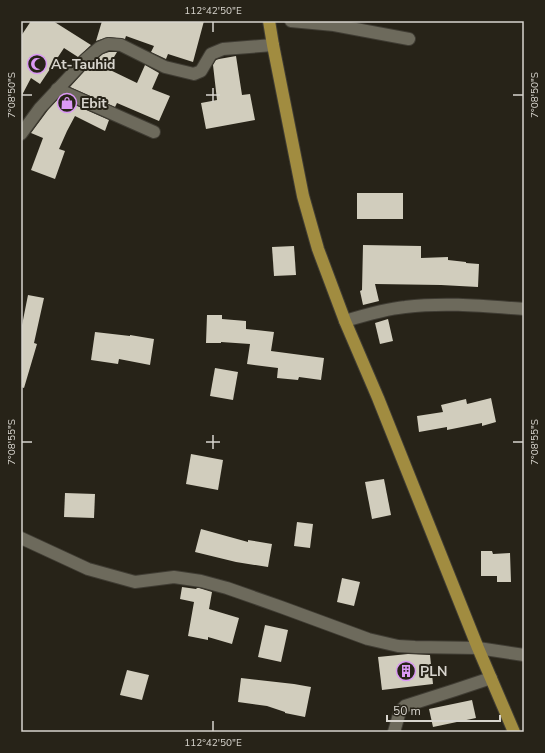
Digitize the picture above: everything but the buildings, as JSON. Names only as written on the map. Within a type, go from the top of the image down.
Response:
[{"type":"highway","points":[[269,21],[304,196],[318,249],[478,648],[514,732]]},
{"type":"street","points":[[290,21],[334,25],[409,39]]},
{"type":"street","points":[[21,134],[40,108],[86,59],[99,48],[108,44],[120,45],[165,67],[194,74],[200,71],[211,54],[222,49],[273,45]]},
{"type":"street","points":[[57,89],[154,132]]},
{"type":"street","points":[[346,321],[385,310],[420,306],[452,305],[524,310]]},
{"type":"street","points":[[21,538],[88,569],[134,582],[174,577],[201,581],[226,588],[381,643],[415,647],[478,648],[524,655]]},
{"type":"street","points":[[394,732],[400,711],[405,706],[491,678]]},
{"type":"place","name":"At-Tauhid","points":[[37,64]]},
{"type":"place","name":"Ebit","points":[[67,103]]},
{"type":"place","name":"PLN","points":[[406,671]]}]
